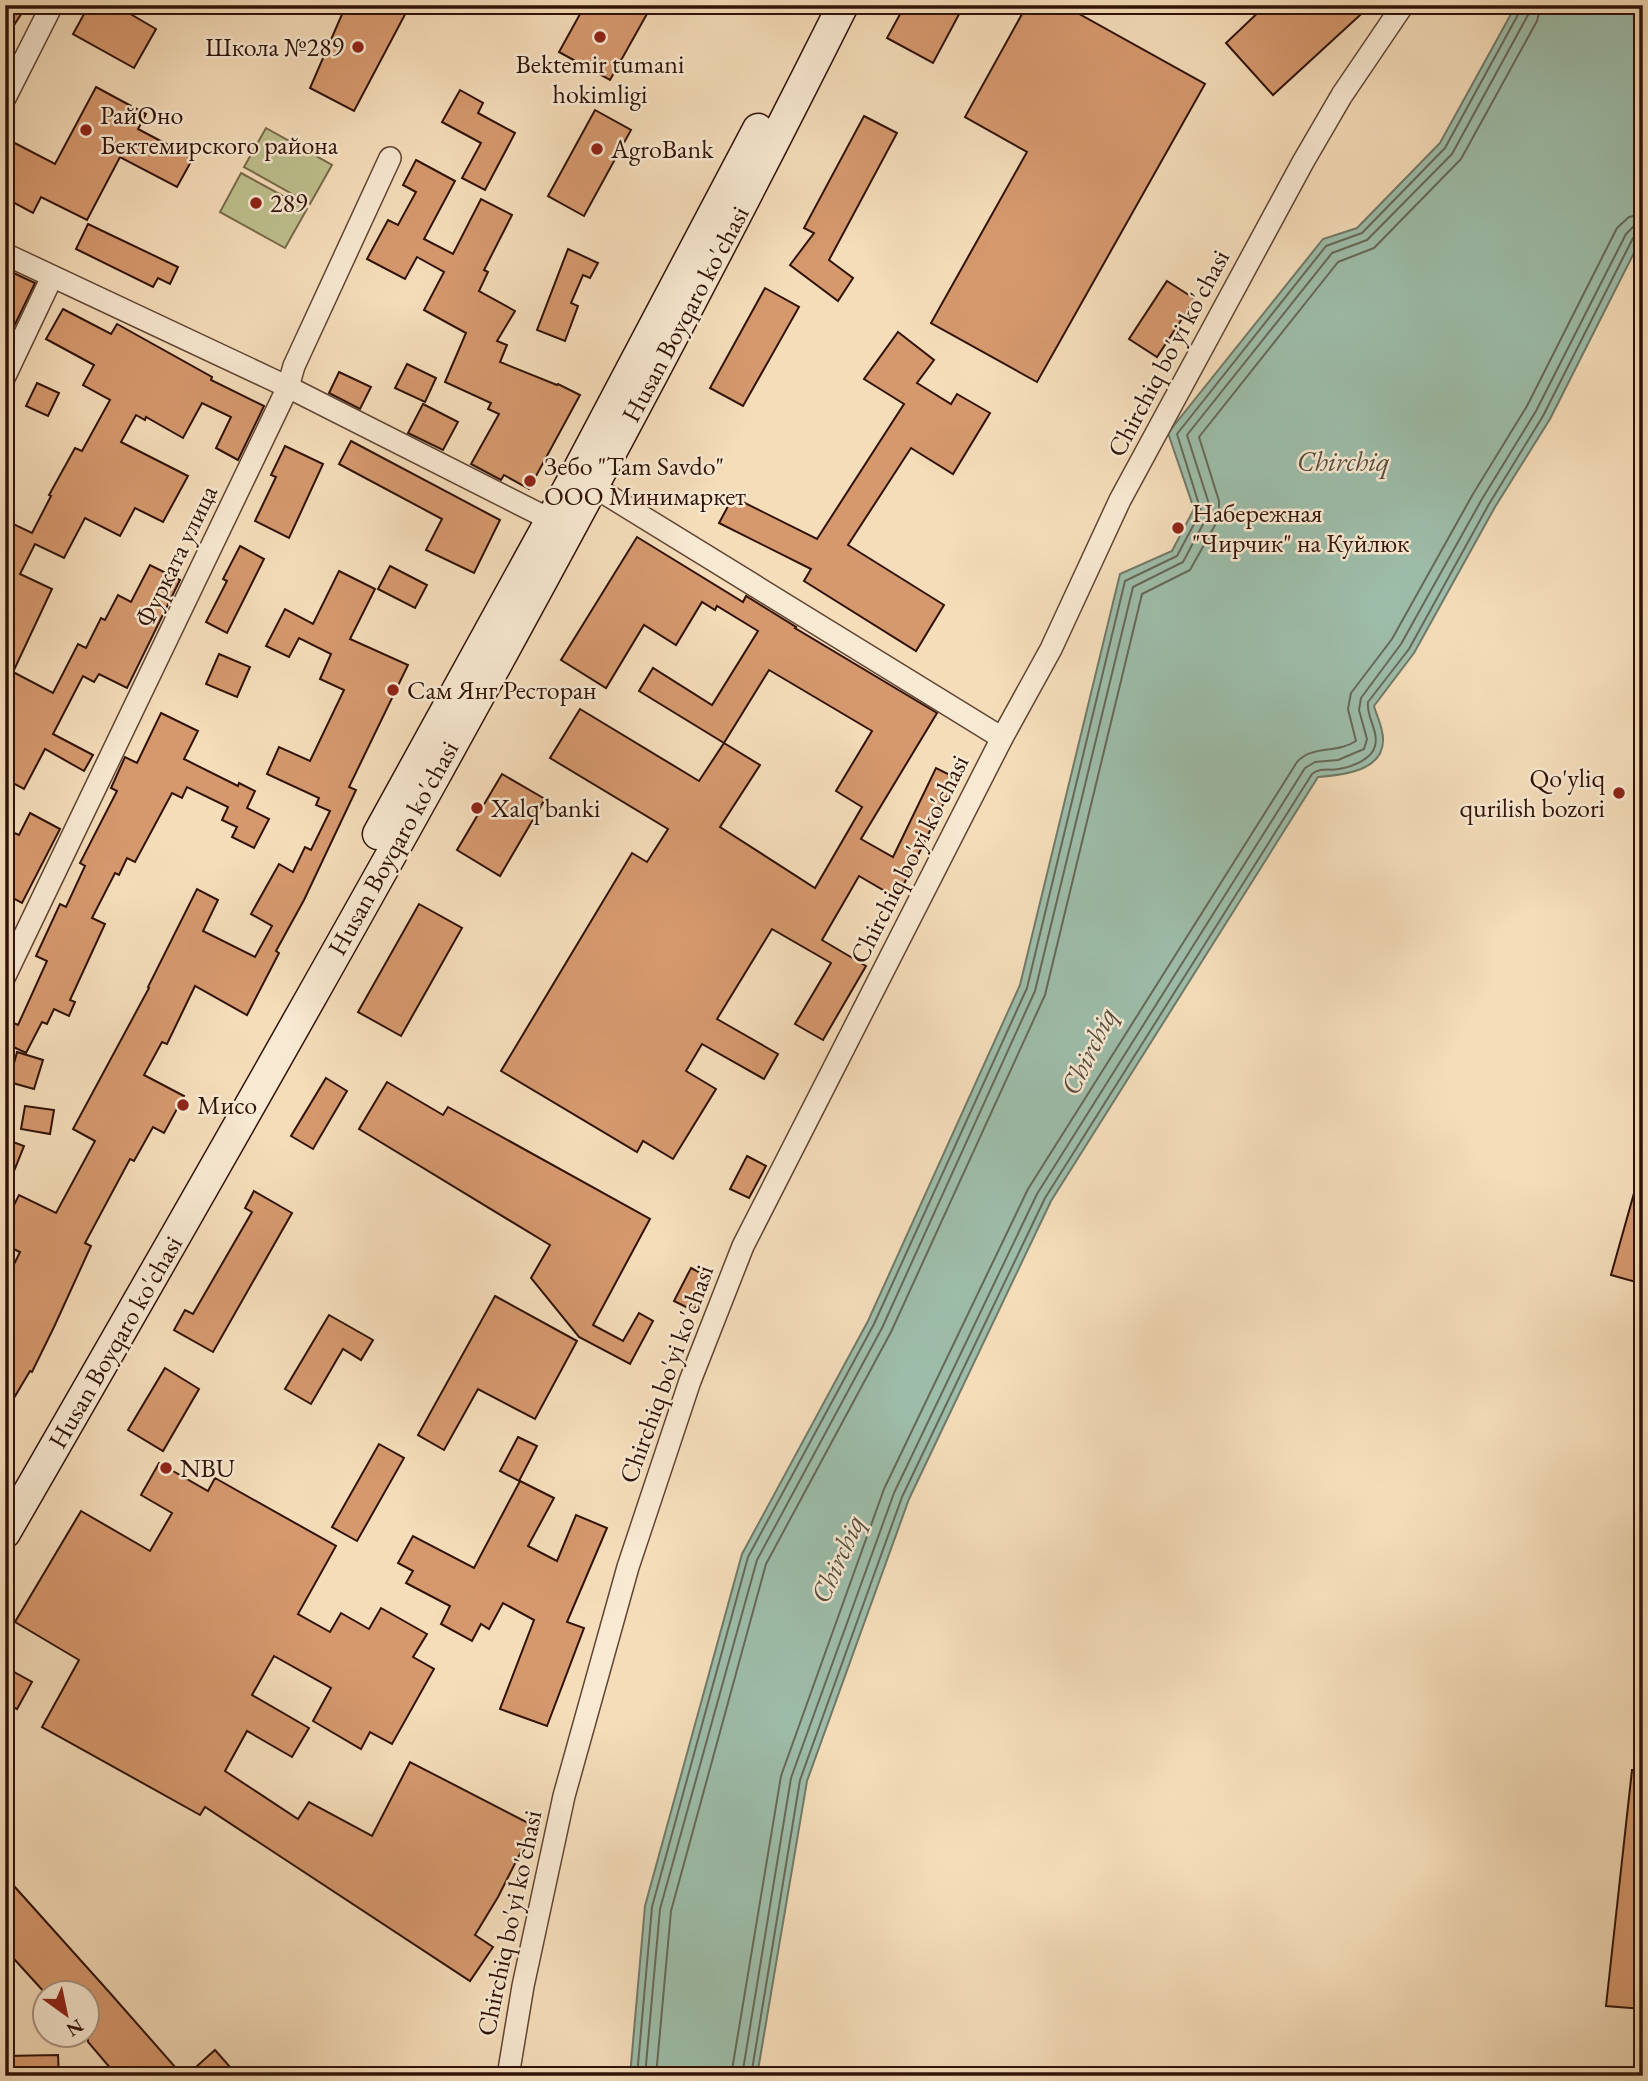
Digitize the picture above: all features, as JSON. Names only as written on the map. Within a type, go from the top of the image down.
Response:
[{"type":"main road","name":"Husan Boyqaro ko'chasi","points":[[585,481],[821,5]]},
{"type":"main road","name":"Husan Boyqaro ko'chasi","points":[[5,1533],[227,1147],[585,481],[778,137],[844,5]]},
{"type":"main road","name":"Husan Boyqaro ko'chasi","points":[[5,1496],[561,525]]},
{"type":"street","points":[[5,99],[52,5]]},
{"type":"street","name":"Chirchiq bo'yi ko'chasi","points":[[508,2076],[523,1986],[564,1796],[628,1567],[690,1381],[743,1246],[1002,738],[1051,649],[1120,500],[1303,162],[1342,95],[1403,5]]},
{"type":"street","name":"Фурката улица","points":[[5,976],[288,387],[294,366],[390,158]]},
{"type":"street","points":[[5,254],[288,387],[561,525]]},
{"type":"street","points":[[5,376],[52,277]]},
{"type":"street","name":"Chirchiq bo'yi ko'chasi","points":[[585,481],[1002,738]]},
{"type":"green space","points":[[266,128],[332,165],[310,204],[244,167]]},
{"type":"green space","points":[[241,173],[307,209],[285,248],[220,212]]},
{"type":"water","name":"Chirchiq","points":[[1516,5],[1643,5],[1643,235],[1550,419],[1495,507],[1414,653],[1374,706],[1381,726],[1382,750],[1369,765],[1360,769],[1318,777],[1051,1201],[909,1499],[807,1781],[757,2076],[630,2076],[645,1906],[742,1554],[868,1321],[1020,985],[1120,574],[1172,551],[1194,509],[1168,433],[1323,239],[1357,228],[1440,143]]},
{"type":"building","points":[[5,5],[27,5],[5,39]]},
{"type":"building","points":[[89,5],[115,5],[156,29],[134,68],[73,34]]},
{"type":"building","name":"Школа №289","points":[[346,5],[410,5],[354,111],[310,88]]},
{"type":"building","name":"Bektemir tumani hokimligi","points":[[585,5],[652,5],[610,80],[559,52]]},
{"type":"building","points":[[905,5],[964,5],[933,63],[887,38]]},
{"type":"building","points":[[1027,5],[1063,5],[1205,84],[1037,382],[931,323],[1027,152],[965,117]]},
{"type":"building","points":[[1266,5],[1371,5],[1273,95],[1226,43]]},
{"type":"building","points":[[96,87],[146,114],[138,129],[193,158],[177,187],[120,157],[87,220],[41,197],[33,213],[5,198],[5,138],[55,164]]},
{"type":"building","points":[[460,90],[483,103],[478,113],[515,133],[485,190],[462,178],[481,143],[442,122]]},
{"type":"building","name":"AgroBank","points":[[595,110],[631,130],[584,216],[548,196]]},
{"type":"building","points":[[864,116],[897,133],[829,260],[853,278],[838,301],[790,265],[814,233],[804,228]]},
{"type":"building","points":[[416,160],[455,181],[424,239],[453,254],[481,199],[512,215],[484,270],[488,272],[479,291],[515,311],[497,341],[507,345],[500,362],[580,395],[529,489],[504,475],[501,480],[471,464],[499,414],[488,409],[491,403],[445,382],[466,333],[424,310],[444,272],[417,257],[405,279],[367,259],[388,220],[398,225],[416,192],[403,185]]},
{"type":"building","points":[[88,224],[178,267],[170,284],[158,278],[153,287],[76,249]]},
{"type":"building","points":[[568,249],[598,263],[590,278],[583,275],[571,303],[578,306],[565,341],[537,330]]},
{"type":"building","points":[[5,269],[35,283],[5,345]]},
{"type":"building","points":[[1167,281],[1195,299],[1157,357],[1129,339]]},
{"type":"building","points":[[765,288],[799,307],[743,406],[710,388]]},
{"type":"building","points":[[63,309],[111,334],[117,324],[212,377],[211,380],[264,406],[238,460],[216,448],[231,417],[202,403],[183,438],[146,417],[145,420],[136,415],[121,442],[188,476],[163,522],[135,508],[120,536],[85,518],[64,558],[35,544],[20,574],[52,589],[13,672],[53,693],[78,644],[86,648],[101,618],[105,620],[118,595],[131,602],[150,565],[180,580],[127,688],[99,674],[94,682],[83,676],[53,734],[93,755],[84,771],[45,749],[24,789],[5,779],[5,628],[14,610],[5,606],[5,520],[32,533],[75,448],[82,451],[110,400],[83,385],[94,365],[46,339]]},
{"type":"building","points":[[898,332],[934,360],[917,383],[951,404],[957,394],[990,413],[953,474],[911,448],[848,545],[944,605],[916,651],[804,581],[811,569],[719,523],[733,497],[817,539],[904,404],[864,379]]},
{"type":"building","points":[[407,364],[436,378],[425,402],[395,388]]},
{"type":"building","points":[[339,372],[371,387],[360,409],[329,393]]},
{"type":"building","points":[[37,383],[59,393],[48,416],[26,406]]},
{"type":"building","points":[[423,404],[458,422],[443,450],[408,433]]},
{"type":"building","points":[[351,441],[500,520],[474,573],[426,550],[442,519],[339,464]]},
{"type":"building","points":[[285,446],[323,464],[289,538],[255,521],[276,477],[271,475]]},
{"type":"building","points":[[637,537],[743,602],[746,596],[937,713],[861,839],[893,857],[936,768],[956,778],[897,898],[859,876],[822,940],[866,966],[823,1040],[795,1024],[831,963],[772,929],[717,1019],[778,1054],[764,1079],[702,1044],[686,1071],[716,1089],[673,1159],[643,1141],[637,1152],[501,1071],[632,853],[647,862],[668,829],[550,758],[580,709],[699,781],[724,743],[639,691],[653,668],[712,705],[758,631],[717,606],[715,610],[702,602],[676,645],[644,625],[606,688],[561,660]],"holes":[[[769,670],[872,731],[836,791],[862,807],[815,888],[720,827],[760,765],[724,743]]]},
{"type":"building","points":[[240,546],[264,559],[227,633],[206,622],[227,581],[223,579]]},
{"type":"building","points":[[390,566],[427,585],[415,608],[378,589]]},
{"type":"building","points":[[339,571],[375,589],[350,639],[408,665],[349,787],[356,790],[247,1015],[195,986],[167,1044],[162,1042],[144,1075],[184,1096],[164,1133],[153,1127],[134,1161],[130,1159],[85,1243],[91,1246],[32,1372],[30,1371],[5,1413],[5,1283],[20,1252],[5,1245],[5,1205],[12,1209],[19,1195],[56,1213],[95,1141],[73,1129],[149,988],[197,889],[218,900],[203,931],[255,957],[272,926],[251,914],[279,864],[293,872],[305,847],[311,850],[330,811],[316,805],[319,798],[267,774],[279,747],[310,761],[344,690],[320,679],[331,654],[299,638],[289,657],[266,646],[285,609],[313,624]]},
{"type":"building","points":[[219,654],[250,667],[237,697],[206,684]]},
{"type":"building","points":[[161,713],[198,731],[184,759],[238,786],[239,783],[255,791],[247,808],[269,819],[254,848],[232,837],[237,827],[222,820],[228,807],[187,787],[182,798],[172,793],[135,862],[127,858],[119,875],[115,873],[92,918],[105,924],[70,1000],[75,1002],[69,1016],[54,1009],[47,1024],[42,1022],[26,1053],[5,1043],[5,1019],[18,1025],[47,961],[36,956],[60,904],[66,907],[85,866],[80,863],[117,791],[111,788],[125,757],[137,763]]},
{"type":"building","points":[[502,774],[545,799],[500,876],[457,850]]},
{"type":"building","points":[[30,813],[60,829],[22,903],[5,894],[5,841],[10,831],[19,835]]},
{"type":"building","points":[[419,904],[462,928],[401,1036],[358,1012]]},
{"type":"building","points":[[17,1052],[43,1060],[34,1089],[9,1082]]},
{"type":"building","points":[[326,1078],[347,1091],[313,1149],[291,1136]]},
{"type":"building","points":[[387,1082],[443,1115],[448,1107],[650,1219],[593,1325],[623,1341],[639,1313],[653,1321],[630,1364],[579,1337],[531,1278],[550,1245],[359,1129]]},
{"type":"building","points":[[25,1106],[54,1110],[50,1134],[21,1129]]},
{"type":"building","points":[[5,1139],[24,1146],[6,1191],[5,1191]]},
{"type":"building","points":[[747,1156],[766,1166],[749,1198],[730,1189]]},
{"type":"building","points":[[1638,1179],[1643,1179],[1643,1235],[1637,1255],[1643,1257],[1643,1284],[1611,1275]]},
{"type":"building","points":[[254,1191],[292,1213],[213,1352],[174,1330],[185,1310],[193,1314],[252,1212],[245,1208]]},
{"type":"building","points":[[691,1268],[710,1278],[694,1311],[674,1301]]},
{"type":"building","points":[[495,1296],[577,1341],[535,1419],[478,1389],[444,1450],[418,1435]]},
{"type":"building","points":[[329,1315],[373,1340],[361,1360],[343,1349],[311,1404],[285,1389]]},
{"type":"building","points":[[165,1368],[199,1389],[163,1451],[128,1430]]},
{"type":"building","points":[[518,1437],[537,1446],[519,1481],[500,1471]]},
{"type":"building","points":[[379,1444],[404,1458],[357,1541],[332,1527]]},
{"type":"building","points":[[159,1463],[208,1491],[215,1478],[336,1546],[298,1614],[330,1632],[341,1613],[369,1629],[381,1608],[427,1634],[413,1657],[434,1669],[392,1744],[370,1732],[361,1749],[313,1721],[331,1688],[274,1656],[252,1695],[309,1728],[292,1757],[247,1731],[225,1771],[298,1819],[309,1802],[372,1836],[410,1762],[534,1826],[498,1897],[475,1935],[493,1947],[470,1981],[205,1807],[200,1815],[42,1727],[79,1660],[15,1622],[81,1511],[150,1551],[172,1513],[141,1495]]},
{"type":"building","points":[[520,1481],[554,1498],[528,1546],[557,1561],[576,1515],[607,1528],[567,1622],[584,1628],[547,1726],[500,1709],[534,1620],[503,1603],[489,1629],[481,1624],[472,1641],[441,1624],[450,1606],[406,1583],[413,1571],[398,1563],[413,1536],[474,1568]]},
{"type":"building","points":[[5,1667],[32,1682],[17,1709],[5,1702]]},
{"type":"building","points":[[1632,1770],[1643,1770],[1643,2009],[1606,2006]]},
{"type":"building","points":[[5,1876],[98,1980],[33,1980],[5,1949]]},
{"type":"building","points":[[102,1984],[183,2076],[117,2076],[95,2050],[102,2050]]},
{"type":"building","points":[[215,2050],[238,2076],[186,2076]]},
{"type":"building","points":[[58,2055],[59,2076],[5,2076],[5,2056]]},
{"type":"place","name":"Bektemir tumani hokimligi","points":[[600,37]]},
{"type":"place","name":"Школа №289","points":[[358,47]]},
{"type":"place","name":"РайОно Бектемирского района","points":[[86,130]]},
{"type":"place","name":"AgroBank","points":[[597,149]]},
{"type":"place","name":"289","points":[[256,203]]},
{"type":"place","name":"Зебо \"Tam Savdo\" ООО Минимаркет","points":[[530,481]]},
{"type":"place","name":"Набережная \"Чирчик\" на Куйлюк","points":[[1178,528]]},
{"type":"place","name":"Сам Янг Ресторан","points":[[393,690]]},
{"type":"place","name":"Qo'yliq qurilish bozori","points":[[1619,793]]},
{"type":"place","name":"Xalq banki","points":[[477,808]]},
{"type":"place","name":"Мисо","points":[[183,1105]]},
{"type":"place","name":"NBU","points":[[166,1468]]}]
